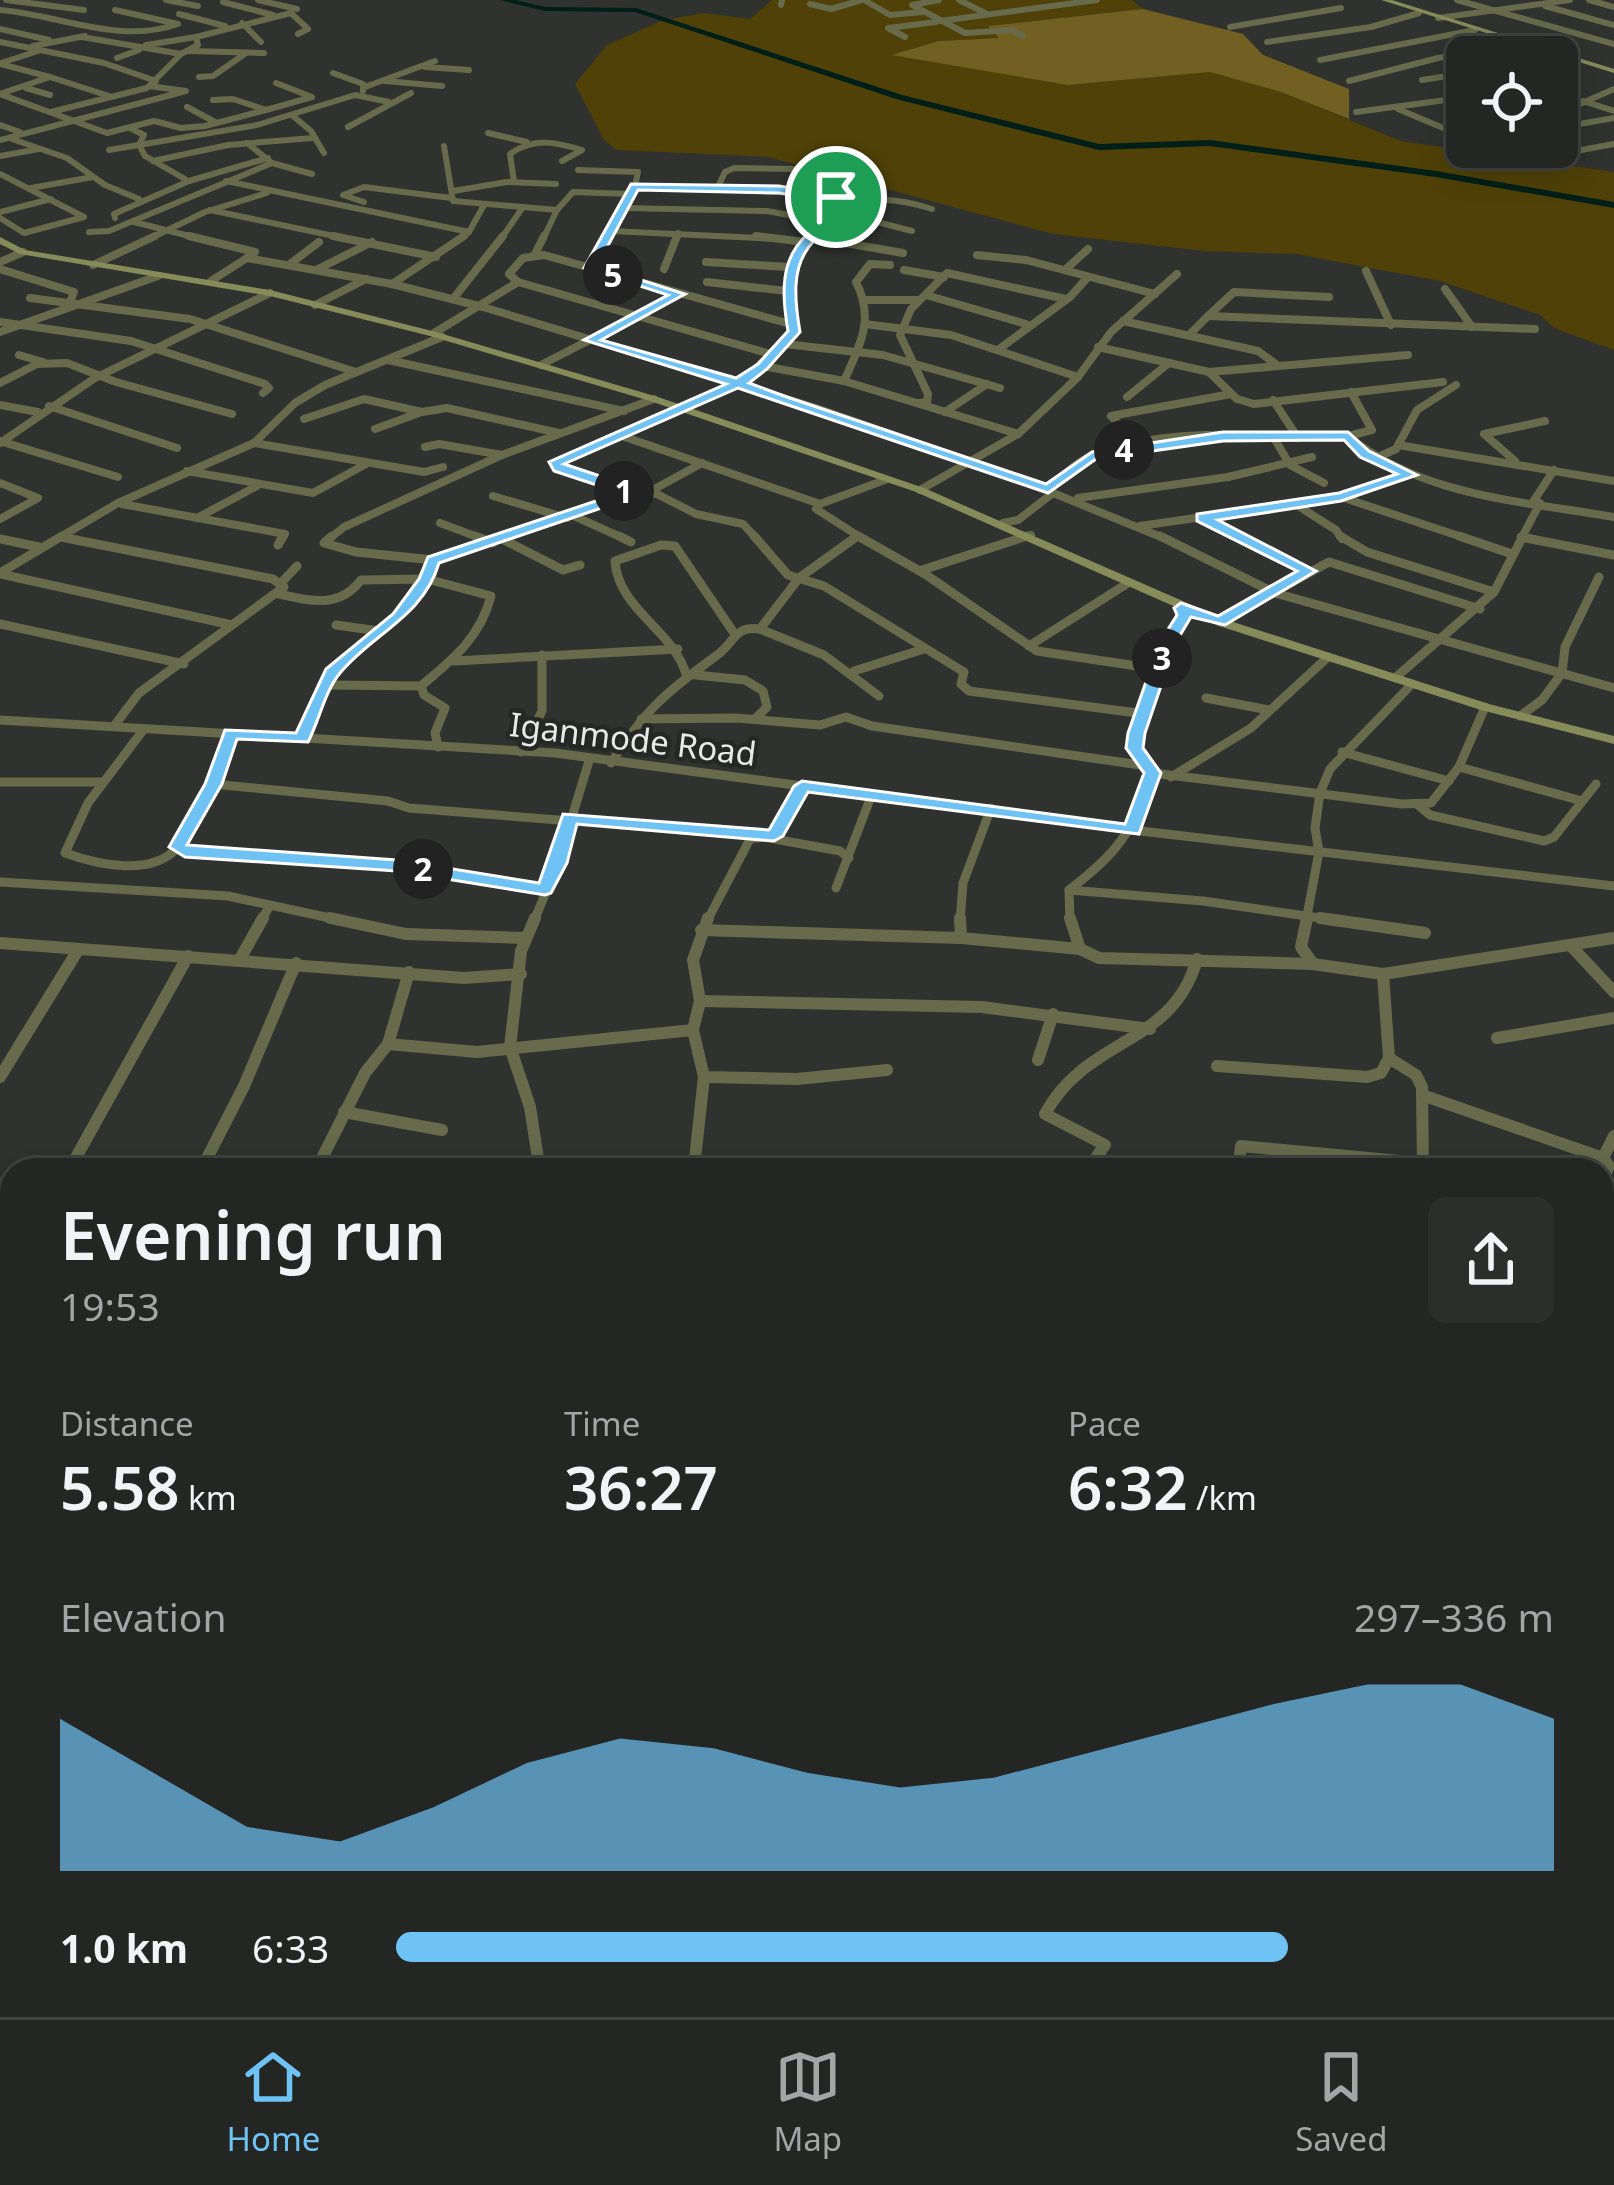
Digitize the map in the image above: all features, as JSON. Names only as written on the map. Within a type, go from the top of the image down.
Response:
[{"type":"street","points":[[6,0],[84,10]]},
{"type":"street","points":[[166,0],[198,6]]},
{"type":"street","points":[[0,10],[130,34],[196,37],[298,10],[258,0]]},
{"type":"street","points":[[810,4],[831,9],[863,0],[890,15],[923,12]]},
{"type":"street","points":[[902,0],[968,34],[1012,30],[1023,36]]},
{"type":"street","points":[[912,5],[939,0]]},
{"type":"street","points":[[959,0],[988,14]]},
{"type":"street","points":[[904,38],[889,28],[1096,0]]},
{"type":"street","points":[[1230,27],[1344,7],[1330,0]]},
{"type":"street","points":[[1382,0],[1495,36]]},
{"type":"street","points":[[1382,0],[1614,73]]},
{"type":"street","points":[[1456,0],[1614,44]]},
{"type":"street","points":[[1506,0],[1515,6]]},
{"type":"street","points":[[1441,18],[1570,0]]},
{"type":"street","points":[[1588,0],[1614,7]]},
{"type":"street","points":[[223,2],[276,16]]},
{"type":"street","points":[[61,19],[94,4]]},
{"type":"street","points":[[1537,4],[1614,26]]},
{"type":"street","points":[[116,10],[178,24],[160,32]]},
{"type":"street","points":[[291,13],[308,29],[298,34]]},
{"type":"street","points":[[1267,42],[1372,26],[1419,13]]},
{"type":"street","points":[[179,14],[228,27]]},
{"type":"street","points":[[242,23],[261,42]]},
{"type":"street","points":[[0,29],[52,41]]},
{"type":"street","points":[[0,66],[52,41],[105,29]]},
{"type":"street","points":[[1320,60],[1475,30]]},
{"type":"street","points":[[82,37],[184,53],[263,53]]},
{"type":"street","points":[[117,58],[178,37]]},
{"type":"street","points":[[51,112],[152,83],[199,45],[196,37]]},
{"type":"street","points":[[0,42],[89,61],[186,91]]},
{"type":"street","points":[[4,139],[186,91],[246,53]]},
{"type":"street","points":[[1348,80],[1446,57]]},
{"type":"street","points":[[65,66],[89,61]]},
{"type":"street","points":[[109,151],[292,116],[436,61]]},
{"type":"street","points":[[1578,64],[1614,73]]},
{"type":"street","points":[[0,66],[112,97]]},
{"type":"street","points":[[421,67],[470,70]]},
{"type":"street","points":[[333,73],[365,87]]},
{"type":"street","points":[[50,77],[0,94],[107,133],[154,121],[181,128],[218,124],[313,96],[276,83]]},
{"type":"street","points":[[1422,80],[1446,77]]},
{"type":"street","points":[[381,81],[442,86]]},
{"type":"street","points":[[23,87],[50,95]]},
{"type":"street","points":[[1578,102],[1614,89]]},
{"type":"street","points":[[348,127],[411,93]]},
{"type":"street","points":[[355,95],[389,102]]},
{"type":"street","points":[[214,100],[235,99],[266,110]]},
{"type":"street","points":[[1356,112],[1446,100]]},
{"type":"street","points":[[1581,101],[1614,115]]},
{"type":"street","points":[[1384,103],[1446,129]]},
{"type":"street","points":[[187,107],[218,124]]},
{"type":"street","points":[[1580,124],[1614,115]]},
{"type":"street","points":[[292,116],[305,124],[324,153]]},
{"type":"street","points":[[0,125],[23,134]]},
{"type":"street","points":[[69,135],[89,127]]},
{"type":"street","points":[[127,128],[144,135],[140,152],[185,179]]},
{"type":"street","points":[[488,133],[530,143]]},
{"type":"street","points":[[153,161],[248,143],[314,138]]},
{"type":"street","points":[[4,139],[67,158],[93,177],[139,199]]},
{"type":"street","points":[[514,182],[510,154],[530,143],[548,140],[582,150],[562,161]]},
{"type":"street","points":[[248,143],[270,160],[312,174]]},
{"type":"street","points":[[1578,150],[1614,143]]},
{"type":"street","points":[[444,146],[452,195]]},
{"type":"street","points":[[0,156],[42,148]]},
{"type":"street","points":[[116,218],[113,214],[139,199],[185,179],[270,160]]},
{"type":"street","points":[[89,232],[134,222],[270,160]]},
{"type":"street","points":[[718,187],[729,169],[795,169]]},
{"type":"street","points":[[578,170],[638,172],[590,268]]},
{"type":"street","points":[[0,174],[85,218],[24,232],[0,215]]},
{"type":"street","points":[[30,188],[93,177]]},
{"type":"street","points":[[226,181],[469,232]]},
{"type":"street","points":[[452,195],[514,182],[556,184]]},
{"type":"street","points":[[815,193],[835,182]]},
{"type":"street","points":[[352,209],[364,202],[344,195],[364,187],[452,195],[484,205],[556,209]]},
{"type":"street","points":[[535,254],[556,209],[571,193],[718,187],[815,193],[864,202]]},
{"type":"street","points":[[93,265],[211,210],[270,192]]},
{"type":"street","points":[[932,208],[880,197],[827,222],[807,240],[789,267],[787,291],[794,325],[785,344],[763,366],[737,383],[556,462],[559,468],[624,490],[649,492],[697,514],[743,524],[788,575],[835,593],[964,672],[961,684],[973,693],[1145,714]]},
{"type":"street","points":[[0,215],[51,199]]},
{"type":"street","points":[[392,284],[469,232],[484,205]]},
{"type":"street","points":[[453,299],[523,207]]},
{"type":"street","points":[[624,208],[767,211],[827,222]]},
{"type":"street","points":[[211,210],[436,257]]},
{"type":"street","points":[[844,213],[912,231]]},
{"type":"street","points":[[134,222],[255,251],[211,281]]},
{"type":"street","points":[[611,231],[744,234],[903,254]]},
{"type":"street","points":[[664,269],[678,233]]},
{"type":"street","points":[[0,240],[23,252],[270,293],[437,335],[682,408],[1003,523],[1220,622],[1485,707],[1614,740]]},
{"type":"street","points":[[290,264],[319,242]]},
{"type":"street","points":[[318,269],[372,242]]},
{"type":"street","points":[[1065,270],[1088,248]]},
{"type":"street","points":[[0,265],[23,252]]},
{"type":"street","points":[[844,381],[866,324],[867,300],[856,282],[891,252]]},
{"type":"street","points":[[774,355],[518,282],[509,274],[521,259],[535,254],[794,325]]},
{"type":"street","points":[[977,254],[1065,270],[1155,294]]},
{"type":"street","points":[[248,258],[453,299],[737,383],[1074,499],[1275,593],[1614,688]]},
{"type":"street","points":[[706,262],[789,267]]},
{"type":"street","points":[[874,263],[890,265]]},
{"type":"street","points":[[0,265],[74,292],[70,302]]},
{"type":"street","points":[[904,270],[944,277]]},
{"type":"street","points":[[1366,271],[1391,325]]},
{"type":"street","points":[[919,404],[929,398],[900,335],[922,297],[944,277],[954,272],[1066,299]]},
{"type":"street","points":[[920,490],[1018,434],[1078,377],[1124,320],[1177,274]]},
{"type":"street","points":[[0,332],[158,276]]},
{"type":"street","points":[[999,349],[1087,278]]},
{"type":"street","points":[[315,305],[366,279]]},
{"type":"street","points":[[0,573],[118,503],[254,442],[295,403],[437,335],[518,282]]},
{"type":"street","points":[[707,282],[787,291]]},
{"type":"street","points":[[1445,289],[1472,327]]},
{"type":"street","points":[[1189,335],[1234,292],[1329,297]]},
{"type":"street","points":[[0,442],[38,412],[106,373],[270,293]]},
{"type":"street","points":[[541,365],[679,294]]},
{"type":"street","points":[[867,300],[922,297],[1026,324]]},
{"type":"street","points":[[30,298],[208,323],[354,372]]},
{"type":"street","points":[[1208,316],[1535,329]]},
{"type":"street","points":[[1124,320],[1258,351],[1277,364]]},
{"type":"street","points":[[0,322],[88,332],[154,349],[265,384],[268,388],[263,392]]},
{"type":"street","points":[[866,324],[903,326],[999,349],[1078,377]]},
{"type":"street","points":[[785,344],[909,360],[1000,388]]},
{"type":"street","points":[[1098,347],[1209,371],[1408,355]]},
{"type":"street","points":[[19,355],[106,373],[116,382],[232,414]]},
{"type":"street","points":[[388,360],[624,411]]},
{"type":"street","points":[[0,382],[43,362]]},
{"type":"street","points":[[1127,397],[1169,364]]},
{"type":"street","points":[[763,366],[844,381],[1018,434]]},
{"type":"street","points":[[1209,371],[1244,403],[1445,382],[1431,373]]},
{"type":"street","points":[[946,412],[986,384]]},
{"type":"street","points":[[1398,445],[1408,417],[1434,394],[1456,385]]},
{"type":"street","points":[[1003,523],[1018,520],[1092,456],[1223,436],[1348,436],[1372,430],[1352,392]]},
{"type":"street","points":[[1141,447],[1111,416],[1232,394]]},
{"type":"street","points":[[304,419],[364,399],[422,412]]},
{"type":"street","points":[[624,490],[620,497],[570,517],[433,560],[356,552],[324,543],[344,527],[502,455],[654,400]]},
{"type":"street","points":[[1273,400],[1298,438]]},
{"type":"street","points":[[1237,417],[1244,403]]},
{"type":"street","points":[[0,405],[38,412]]},
{"type":"street","points":[[49,406],[177,448]]},
{"type":"street","points":[[375,429],[447,408],[559,433]]},
{"type":"street","points":[[1518,463],[1484,434],[1545,421]]},
{"type":"street","points":[[619,435],[820,505],[884,480]]},
{"type":"street","points":[[1348,436],[1374,459],[1410,475],[1614,517]]},
{"type":"street","points":[[1274,438],[1290,465],[1324,483]]},
{"type":"street","points":[[0,442],[118,477]]},
{"type":"street","points":[[254,442],[367,464],[428,472],[443,467]]},
{"type":"street","points":[[537,443],[566,456]]},
{"type":"street","points":[[424,447],[439,444],[502,455]]},
{"type":"street","points":[[1374,459],[1398,445],[1614,481]]},
{"type":"street","points":[[327,457],[344,448]]},
{"type":"street","points":[[1074,499],[1290,465],[1312,457]]},
{"type":"street","points":[[649,492],[702,463]]},
{"type":"street","points":[[187,471],[257,486],[320,492],[367,464]]},
{"type":"street","points":[[1395,678],[1494,592],[1554,470]]},
{"type":"street","points":[[1137,526],[1341,497],[1410,475]]},
{"type":"street","points":[[0,483],[38,500],[0,519]]},
{"type":"street","points":[[197,518],[257,486]]},
{"type":"street","points":[[493,496],[570,517],[631,542]]},
{"type":"street","points":[[1341,497],[1512,554]]},
{"type":"street","points":[[118,503],[285,534],[278,545]]},
{"type":"street","points":[[1295,504],[1366,552],[1494,592]]},
{"type":"street","points":[[820,505],[818,513],[919,570],[1037,651],[1157,669]]},
{"type":"street","points":[[1202,518],[1309,571]]},
{"type":"street","points":[[440,523],[563,570],[580,565]]},
{"type":"street","points":[[919,570],[1030,535]]},
{"type":"street","points":[[58,537],[282,582]]},
{"type":"street","points":[[760,629],[799,578],[856,537]]},
{"type":"street","points":[[1521,537],[1614,555]]},
{"type":"street","points":[[0,539],[39,548]]},
{"type":"street","points":[[611,763],[641,719],[686,674],[731,644],[734,633],[675,546],[661,544],[616,561],[614,571],[628,596],[678,650],[686,674]]},
{"type":"street","points":[[302,738],[332,672],[399,618],[427,579],[433,560]]},
{"type":"street","points":[[1220,622],[1329,562],[1480,608]]},
{"type":"street","points":[[114,726],[140,693],[279,594],[282,582],[297,566]]},
{"type":"street","points":[[0,573],[232,625]]},
{"type":"street","points":[[1520,716],[1542,700],[1562,674],[1564,646],[1581,622],[1599,577]]},
{"type":"street","points":[[279,594],[332,604],[361,580],[427,579],[492,598],[484,622],[421,686],[329,685]]},
{"type":"street","points":[[1029,646],[1128,583]]},
{"type":"street","points":[[1150,769],[1134,748],[1157,669],[1185,615],[1181,608]]},
{"type":"street","points":[[0,624],[184,664]]},
{"type":"street","points":[[336,625],[379,631]]},
{"type":"street","points":[[734,633],[747,627],[795,639],[854,671],[879,696]]},
{"type":"street","points":[[854,671],[900,653],[926,649]]},
{"type":"street","points":[[449,662],[678,650]]},
{"type":"street","points":[[520,752],[542,711],[542,655]]},
{"type":"street","points":[[1171,777],[1251,728],[1328,657]]},
{"type":"street","points":[[686,674],[745,680],[763,691],[767,707],[755,719]]},
{"type":"street","points":[[1313,964],[1301,946],[1319,852],[1315,828],[1320,795],[1342,752],[1412,684]]},
{"type":"street","points":[[421,686],[424,694],[446,708],[435,733],[438,747]]},
{"type":"street","points":[[1206,698],[1269,710]]},
{"type":"street","points":[[1424,806],[1459,767],[1485,707]]},
{"type":"street","points":[[641,719],[755,719],[820,725],[845,717],[872,726],[1150,769],[1171,777],[1424,806],[1544,841],[1554,837],[1596,784]]},
{"type":"street","name":"Iganmode Road","points":[[0,720],[520,752],[1614,886]]},
{"type":"street","points":[[144,729],[70,827],[65,853],[77,859],[163,862],[178,847],[213,784],[231,734]]},
{"type":"street","points":[[1342,752],[1450,781]]},
{"type":"street","points":[[539,1158],[537,1136],[510,1047],[526,938],[558,863],[589,761]]},
{"type":"street","points":[[1459,767],[1582,801]]},
{"type":"street","points":[[1069,890],[1108,860],[1132,830],[1150,769]]},
{"type":"street","points":[[0,782],[102,782]]},
{"type":"street","points":[[213,784],[388,801],[410,808],[758,836],[840,851],[849,858]]},
{"type":"street","points":[[695,1158],[704,1077],[693,1030],[700,1000],[694,990],[701,930],[751,838],[774,836],[802,786]]},
{"type":"street","points":[[836,888],[872,794]]},
{"type":"street","points":[[962,938],[958,902],[964,864],[981,839],[991,808]]},
{"type":"street","points":[[178,847],[185,852],[397,866],[545,889]]},
{"type":"street","points":[[0,882],[228,896],[406,934],[526,938]]},
{"type":"street","points":[[1069,890],[1425,933]]},
{"type":"street","points":[[1069,890],[1071,932],[1080,950]]},
{"type":"street","points":[[240,959],[269,907]]},
{"type":"street","points":[[701,930],[962,938],[1080,950],[1099,958],[1313,964],[1383,974],[1614,938]]},
{"type":"street","points":[[0,943],[497,979],[520,974]]},
{"type":"street","points":[[1572,947],[1614,992]]},
{"type":"street","points":[[0,1077],[78,950]]},
{"type":"street","points":[[76,1158],[188,956]]},
{"type":"street","points":[[1098,1158],[1105,1144],[1045,1114],[1048,1103],[1075,1071],[1105,1047],[1150,1030],[1175,1011],[1188,995],[1197,959]]},
{"type":"street","points":[[207,1158],[244,1086],[296,963]]},
{"type":"street","points":[[321,1158],[365,1073],[388,1044],[409,972]]},
{"type":"street","points":[[1217,1066],[1367,1077],[1381,1073],[1389,1058],[1383,974]]},
{"type":"street","points":[[700,1000],[932,1004],[1053,1014],[1150,1030]]},
{"type":"street","points":[[1038,1060],[1053,1014]]},
{"type":"street","points":[[1497,1038],[1614,1018]]},
{"type":"street","points":[[388,1044],[477,1052],[693,1030]]},
{"type":"street","points":[[1389,1058],[1420,1080],[1422,1158]]},
{"type":"street","points":[[704,1077],[797,1079],[887,1070]]},
{"type":"street","points":[[1422,1095],[1603,1158],[1614,1136]]},
{"type":"street","points":[[344,1112],[442,1130]]},
{"type":"street","points":[[1240,1158],[1241,1146],[1289,1147],[1362,1158]]},
{"type":"shaded area","points":[[772,0],[1132,0],[1143,9],[989,26],[1000,38],[939,41],[1068,85],[1210,72],[1281,92],[1401,141],[1446,148],[1446,168],[1578,167],[1614,172],[1614,350],[1554,328],[1540,315],[1440,281],[1296,254],[1205,251],[1053,234],[768,157],[617,150],[604,140],[575,84],[607,45],[664,20],[704,13],[750,19]]},
{"type":"shaded area","points":[[1143,9],[1243,34],[1263,55],[1349,89],[1349,119],[1281,92],[1210,72],[1068,85],[892,55],[939,41],[999,38],[988,26]]},
{"type":"waterway","points":[[504,0],[545,9],[636,10],[899,97],[1099,147],[1210,143],[1436,174],[1614,205]]},
{"type":"route","points":[[836,197],[779,190],[635,187],[590,268],[679,294],[590,340],[737,383],[782,400],[816,408],[1048,489],[1092,456],[1223,436],[1348,436],[1364,454],[1410,475],[1341,497],[1202,518],[1309,571],[1220,622],[1181,608],[1185,615],[1157,669],[1137,733],[1134,748],[1153,773],[1144,787],[1132,830],[802,786],[774,836],[569,818],[558,863],[545,889],[477,875],[330,858],[185,852],[178,847],[177,841],[213,784],[231,734],[302,738],[332,672],[399,618],[427,579],[433,560],[476,550],[620,497],[622,488],[559,468],[556,462],[715,394],[737,383],[745,380],[758,371],[794,332],[787,291],[789,267],[805,242],[827,222],[864,202],[836,197]]}]
